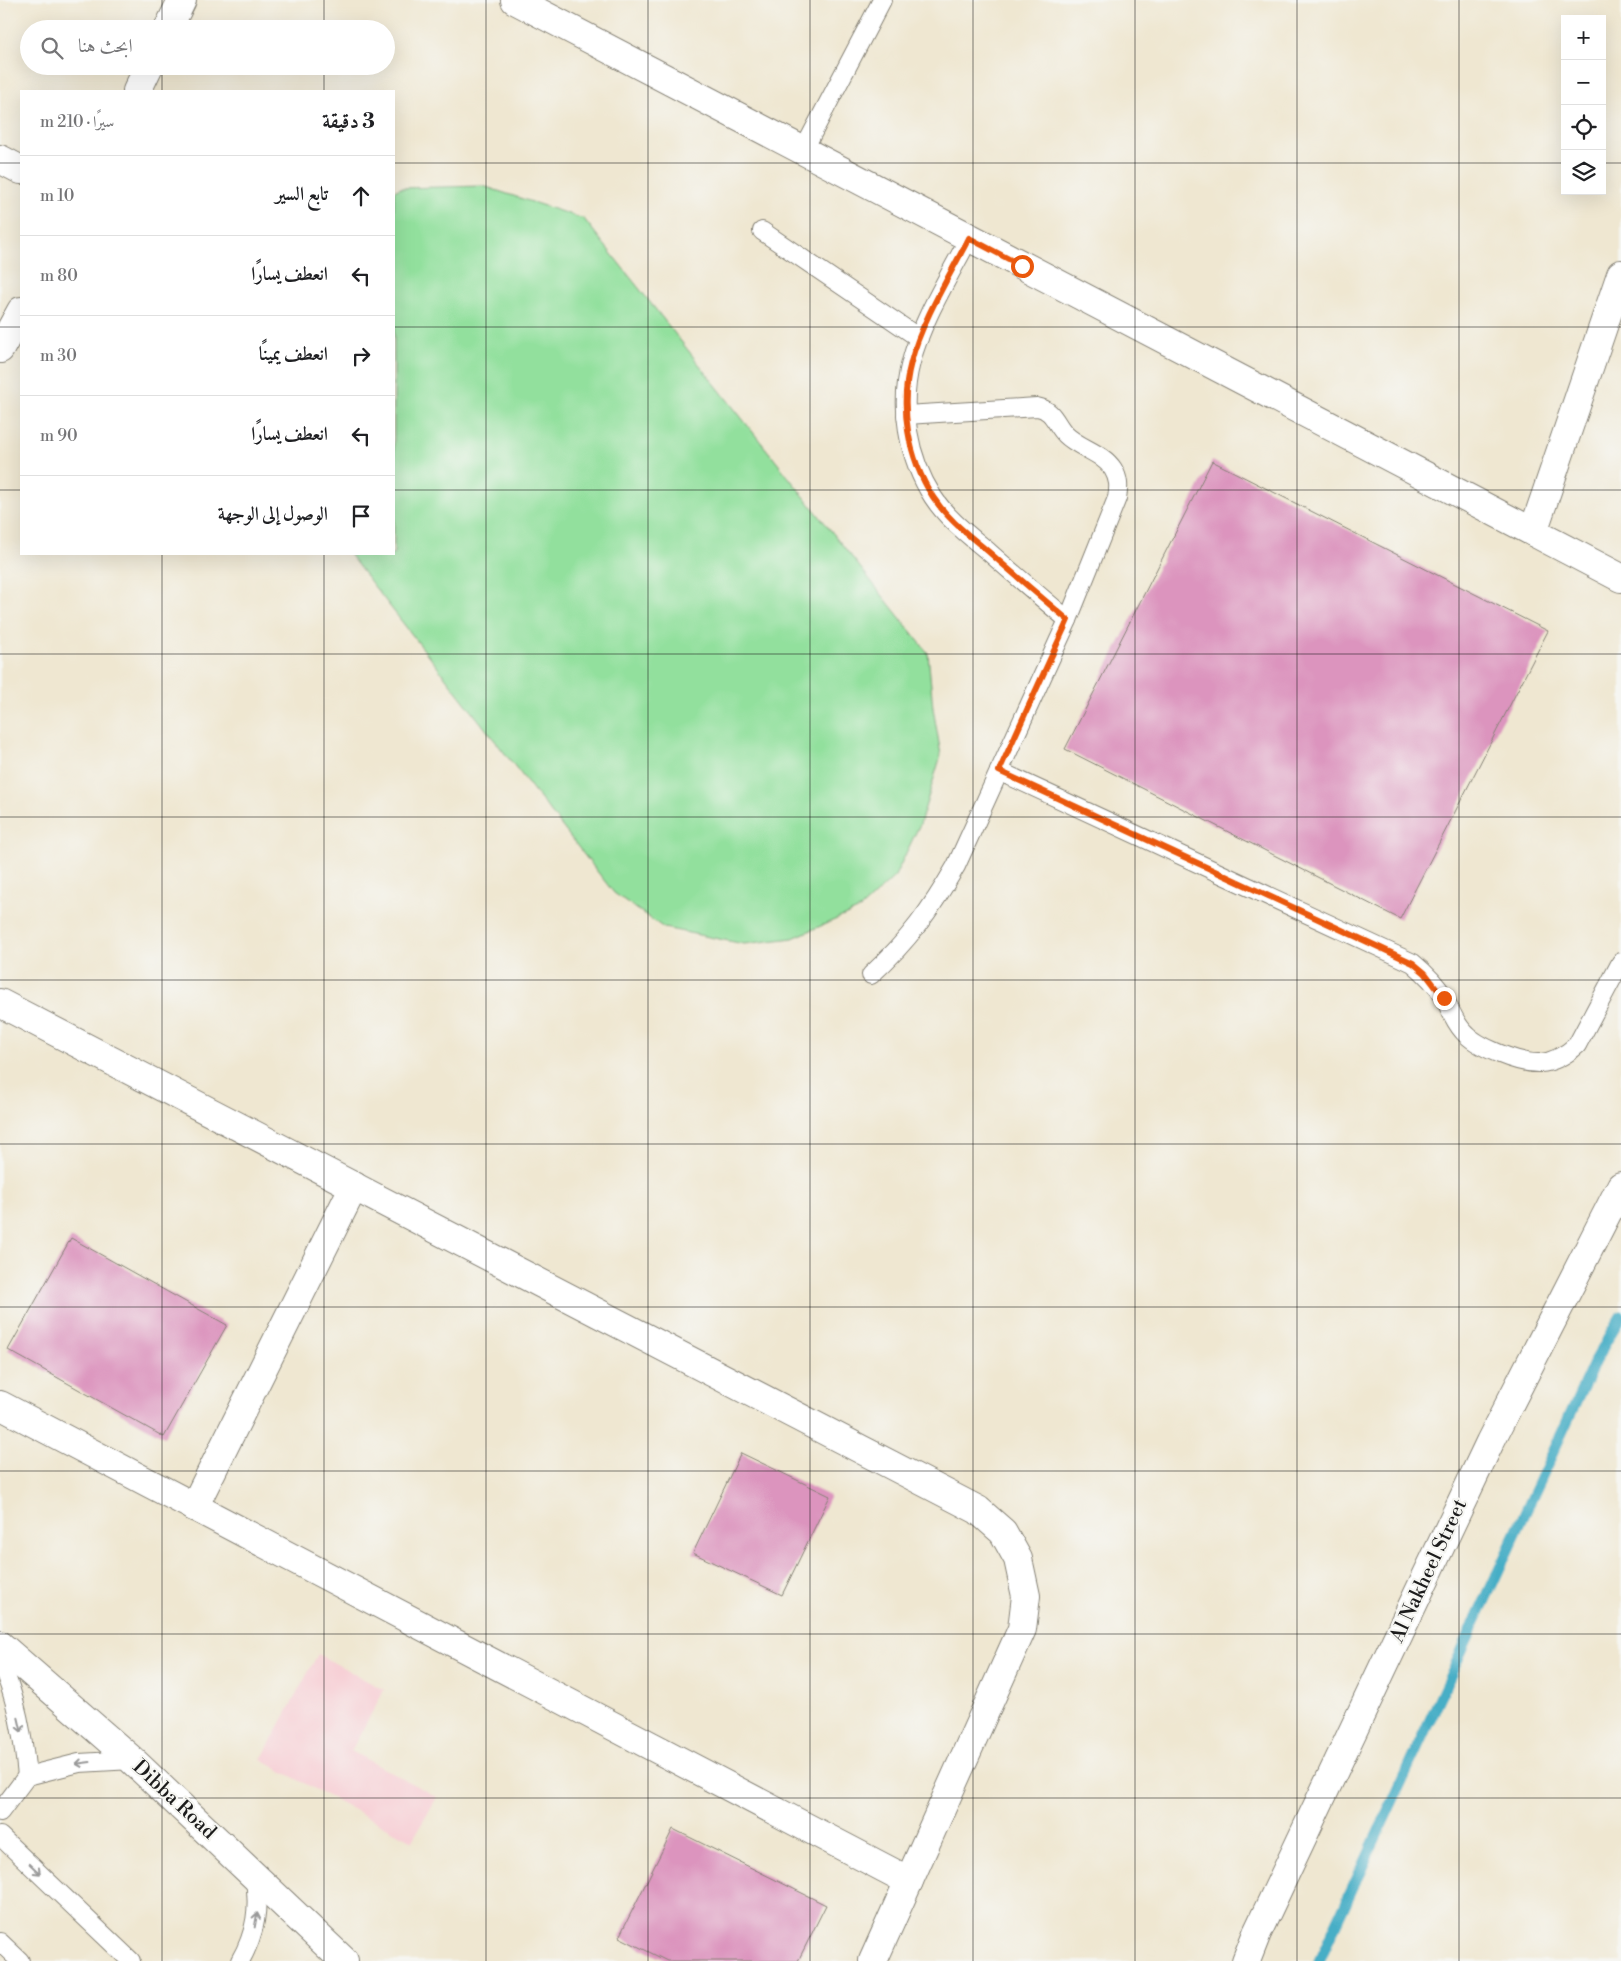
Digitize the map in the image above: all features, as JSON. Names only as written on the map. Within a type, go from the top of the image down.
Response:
[{"type":"street","points":[[172,20],[182,0]]},
{"type":"street","points":[[515,0],[1621,578]]},
{"type":"street","points":[[138,90],[145,75]]},
{"type":"street","points":[[0,159],[20,169]]},
{"type":"street","points":[[1532,532],[1621,274]]},
{"type":"street","points":[[0,349],[20,313]]},
{"type":"street","points":[[0,1003],[978,1510],[1003,1532],[1018,1559],[1026,1596],[1022,1629],[873,1961]]},
{"type":"street","points":[[194,1507],[354,1186]]},
{"type":"street","name":"Al Nakheel Street","points":[[1246,1961],[1490,1442],[1621,1186]]},
{"type":"street","points":[[0,1405],[909,1880]]},
{"type":"street","name":"Dibba Road","points":[[0,1645],[132,1760],[344,1961]]},
{"type":"lane","points":[[803,151],[882,0]]},
{"type":"lane","points":[[762,231],[919,338]]},
{"type":"lane","points":[[969,238],[919,338],[910,362],[906,388],[906,415],[910,443],[916,462],[933,497],[952,520],[1068,620]]},
{"type":"lane","points":[[871,975],[913,933],[936,901],[956,866],[1068,620],[1117,498],[1119,488],[1117,476],[1112,467],[1067,435],[1054,417],[1045,409],[1037,407],[906,415]]},
{"type":"lane","points":[[999,771],[1413,963],[1436,985],[1463,1032],[1476,1042],[1490,1049],[1525,1062],[1540,1063],[1556,1060],[1577,1045],[1621,962]]},
{"type":"lane","points":[[0,1662],[15,1702],[23,1738],[27,1776]]},
{"type":"lane","points":[[0,1812],[27,1776],[78,1763],[132,1760]]},
{"type":"lane","points":[[0,1836],[131,1961]]},
{"type":"lane","points":[[240,1961],[254,1932],[257,1913],[254,1875]]},
{"type":"lane","points":[[0,1942],[20,1961]]},
{"type":"shaded area","points":[[318,1654],[384,1690],[351,1751],[437,1797],[412,1841],[261,1760]]},
{"type":"green space","points":[[483,186],[584,219],[928,653],[933,708],[941,755],[920,824],[895,876],[860,909],[793,938],[744,944],[664,928],[614,893],[350,555],[395,555],[395,191],[401,188]]},
{"type":"building","points":[[1212,461],[1548,631],[1400,919],[1065,749]]},
{"type":"building","points":[[71,1238],[227,1325],[164,1437],[8,1350]]},
{"type":"building","points":[[741,1453],[830,1496],[782,1595],[693,1553]]},
{"type":"building","points":[[673,1829],[826,1905],[798,1961],[667,1961],[619,1937]]},
{"type":"waterway","points":[[1319,1961],[1595,1361],[1621,1316]]},
{"type":"route","points":[[1022,266],[969,238],[919,338],[910,362],[906,388],[906,415],[910,443],[920,471],[933,497],[952,520],[1068,620],[999,771],[1413,963],[1436,985],[1444,998]]}]
